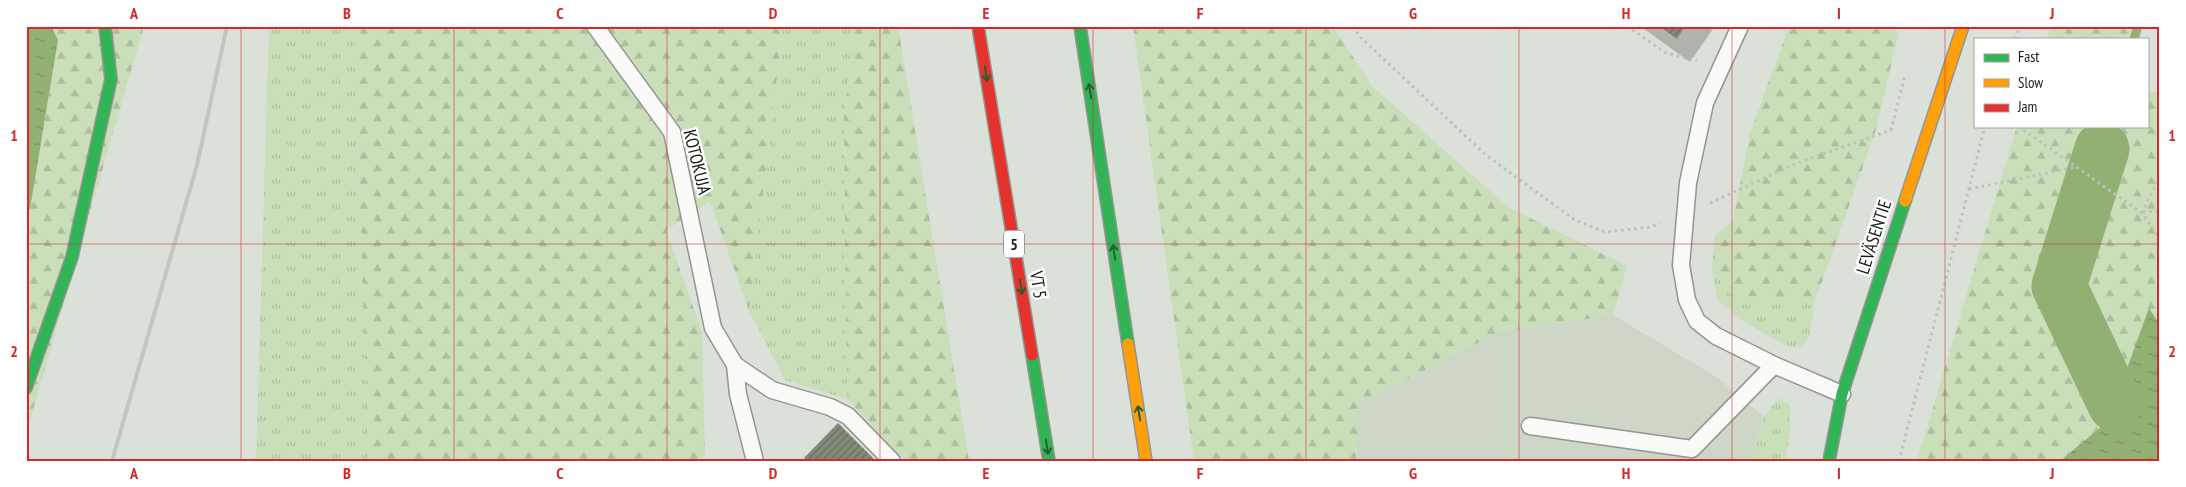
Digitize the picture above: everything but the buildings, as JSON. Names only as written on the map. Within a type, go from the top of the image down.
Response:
[{"type":"main road","points":[[26,388],[72,257],[111,79],[105,26]]},
{"type":"main road","name":"VT 5","points":[[978,26],[1049,461]]},
{"type":"main road","points":[[1080,26],[1146,461]]},
{"type":"main road","name":"LEVÄSENTIE","points":[[1829,461],[1842,394],[1963,26]]},
{"type":"lane","name":"KOTOKUJA","points":[[595,26],[672,132],[713,328],[735,365]]},
{"type":"lane","points":[[1740,26],[1705,103],[1688,183],[1681,265],[1687,300],[1697,321],[1716,336],[1774,365],[1842,394]]},
{"type":"lane","points":[[735,365],[738,394],[755,461]]},
{"type":"lane","points":[[735,365],[772,390],[830,407],[848,416],[892,461]]},
{"type":"lane","points":[[1530,426],[1692,449],[1774,365]]},
{"type":"path","points":[[1353,26],[1360,37],[1487,156],[1575,220],[1605,232],[1651,227],[1686,214],[1795,164],[1891,130],[1905,75]]},
{"type":"path","points":[[1627,26],[1666,53],[1721,67]]},
{"type":"path","points":[[2015,38],[2020,26]]},
{"type":"path","points":[[1899,461],[1984,128]]},
{"type":"path","points":[[2021,128],[2142,212],[2160,239]]},
{"type":"path","points":[[1969,189],[2077,167]]},
{"type":"path","points":[[2142,212],[2160,175]]},
{"type":"path","points":[[2142,212],[2160,211]]},
{"type":"shaded area","points":[[1613,315],[1718,378],[1764,417],[1751,461],[1356,461],[1359,403],[1500,332]]},
{"type":"green space","points":[[51,26],[144,26],[26,434],[26,212],[30,209],[58,40]]},
{"type":"green space","points":[[269,26],[354,26],[369,461],[256,461]]},
{"type":"green space","points":[[354,26],[783,26],[749,311],[710,201],[666,230],[702,332],[705,454],[698,461],[369,461]]},
{"type":"green space","points":[[783,26],[854,26],[844,116],[847,399],[785,380],[749,311]]},
{"type":"green space","points":[[854,26],[898,26],[969,461],[906,461],[847,399],[844,116]]},
{"type":"green space","points":[[1133,26],[1333,26],[1372,86],[1508,207],[1627,266],[1613,315],[1500,332],[1360,403],[1356,461],[1194,461]]},
{"type":"green space","points":[[1789,26],[1885,26],[1899,32],[1875,133],[1815,301],[1733,295],[1712,270],[1715,235],[1733,220],[1750,133]]},
{"type":"green space","points":[[2051,26],[2133,26],[2133,38],[2046,38]]},
{"type":"green space","points":[[2148,92],[2160,92],[2160,325],[2150,309],[2108,421],[2060,461],[1917,461],[2016,128],[2148,128]]},
{"type":"green space","points":[[1712,270],[1733,295],[1815,301],[1809,338],[1800,348],[1785,345],[1741,320],[1717,299]]},
{"type":"green space","points":[[1778,398],[1790,405],[1790,432],[1785,461],[1751,461],[1764,417]]},
{"type":"water","points":[[26,26],[51,26],[58,40],[30,209],[26,212]]},
{"type":"water","points":[[2149,308],[2160,325],[2160,461],[2060,461],[2108,421]]},
{"type":"waterway","points":[[2134,38],[2138,26]]},
{"type":"waterway","points":[[2102,149],[2108,128]]},
{"type":"waterway","points":[[2102,149],[2059,286],[2115,404]]},
{"type":"railway","points":[[112,461],[197,165],[227,26]]},
{"type":"traffic: fast","points":[[26,388],[72,257],[111,79],[105,26]]},
{"type":"traffic: fast","points":[[1080,26],[1128,344]]},
{"type":"traffic: fast","points":[[1829,461],[1842,394],[1905,201]]},
{"type":"traffic: fast","points":[[1032,355],[1049,461]]},
{"type":"traffic: slow","points":[[1905,201],[1963,26]]},
{"type":"traffic: slow","points":[[1128,344],[1146,461]]},
{"type":"traffic: jam","points":[[978,26],[1032,355]]}]
